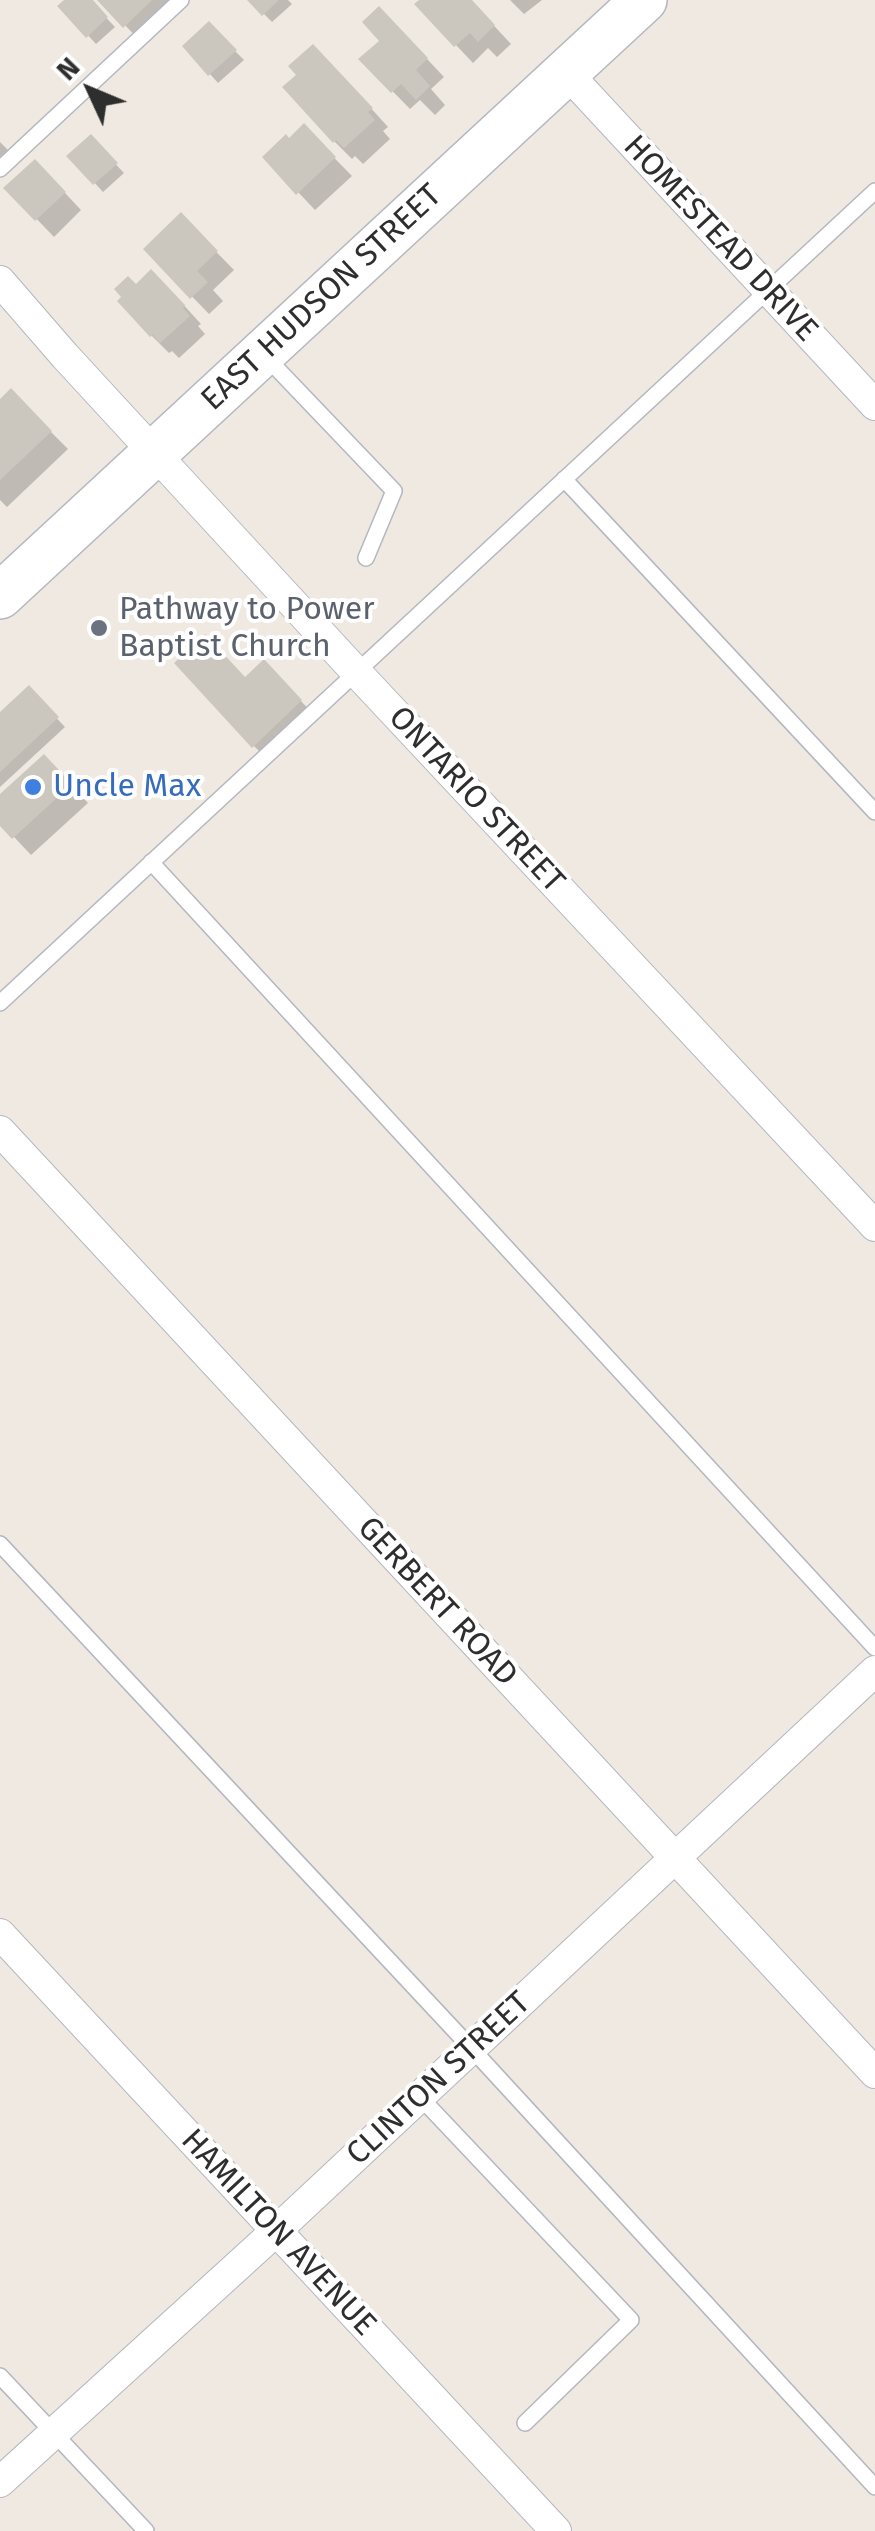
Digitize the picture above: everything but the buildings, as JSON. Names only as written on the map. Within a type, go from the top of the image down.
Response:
[{"type":"main road","name":"EAST HUDSON STREET","points":[[0,596],[644,0]]},
{"type":"street","name":"HOMESTEAD DRIVE","points":[[566,72],[875,405]]},
{"type":"street","name":"ONTARIO STREET","points":[[0,281],[355,671],[875,1226]]},
{"type":"street","name":"GERBERT ROAD","points":[[0,1131],[875,2073]]},
{"type":"street","name":"CLINTON STREET","points":[[0,2482],[472,2049],[875,1671]]},
{"type":"street","name":"HAMILTON AVENUE","points":[[0,1934],[556,2531]]},
{"type":"lane","points":[[0,169],[181,0]]},
{"type":"lane","points":[[0,1003],[875,191]]},
{"type":"lane","points":[[262,354],[394,492],[366,558]]},
{"type":"lane","points":[[564,480],[875,812]]},
{"type":"lane","points":[[151,862],[875,1648]]},
{"type":"lane","points":[[0,1544],[875,2487]]},
{"type":"lane","points":[[420,2097],[631,2320],[525,2423]]},
{"type":"lane","points":[[0,2376],[146,2531]]},
{"type":"place","name":"Pathway to Power Baptist Church","points":[[99,628]]},
{"type":"place","name":"Uncle Max","points":[[33,787]]}]
